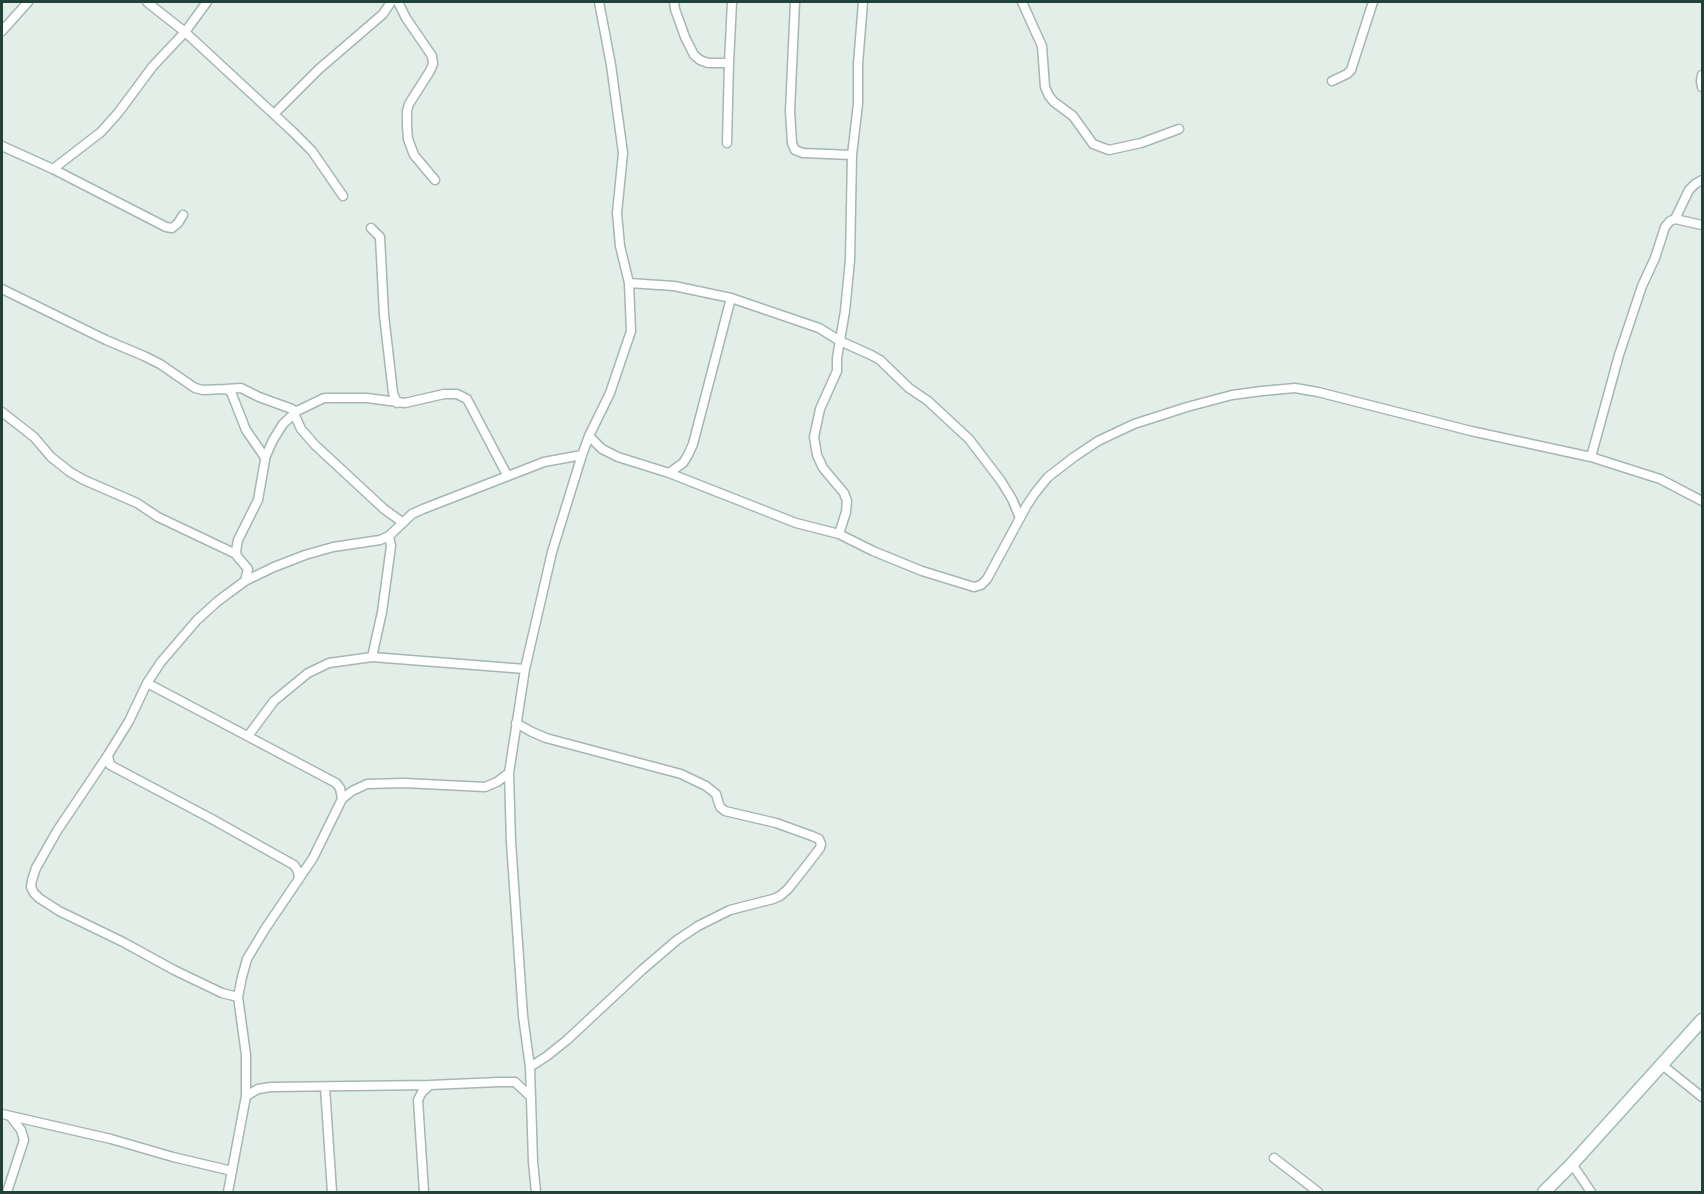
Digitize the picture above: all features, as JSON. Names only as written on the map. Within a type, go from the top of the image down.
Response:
[{"type":"street","points":[[2,31],[28,2]]},
{"type":"street","points":[[147,2],[185,32],[312,151],[343,196]]},
{"type":"street","points":[[53,169],[101,132],[153,66],[185,32],[207,2]]},
{"type":"street","points":[[398,2],[432,56],[433,64],[430,71],[409,104],[407,132],[414,155],[435,180]]},
{"type":"street","points":[[536,1192],[530,1069],[511,842],[509,773],[525,669],[552,552],[582,455],[610,393],[631,331],[629,283],[620,246],[617,213],[624,153],[599,2]]},
{"type":"street","points":[[674,2],[685,37],[694,55],[708,63],[729,63]]},
{"type":"street","points":[[727,143],[732,2]]},
{"type":"street","points":[[795,2],[790,111],[792,143],[795,150],[803,153],[852,155]]},
{"type":"street","points":[[839,534],[847,501],[844,493],[823,468],[817,455],[814,437],[820,410],[837,371],[845,311],[850,260],[852,155],[858,104],[858,64],[863,2]]},
{"type":"street","points":[[1022,2],[1042,45],[1045,87],[1049,96],[1073,116],[1093,144],[1109,150],[1141,143],[1179,129]]},
{"type":"street","points":[[1332,81],[1351,70],[1373,2]]},
{"type":"street","points":[[274,114],[319,69],[378,18],[386,4]]},
{"type":"street","points":[[1702,75],[1702,87]]},
{"type":"street","points":[[2,146],[53,169],[166,227],[172,228],[183,215]]},
{"type":"street","points":[[1675,219],[1689,190],[1702,180]]},
{"type":"street","points":[[1591,457],[1619,355],[1665,227],[1670,220],[1675,219],[1702,225]]},
{"type":"street","points":[[371,228],[380,237],[384,315],[393,393],[397,403]]},
{"type":"street","points":[[629,283],[674,286],[731,298],[819,328],[880,360],[969,439],[1001,481],[1020,518]]},
{"type":"street","points":[[2,289],[152,360],[195,388],[203,390],[241,388],[259,397],[292,408],[301,429],[315,445],[384,509],[402,522]]},
{"type":"street","points":[[669,473],[683,463],[693,444],[731,298]]},
{"type":"street","points":[[589,436],[608,453],[669,473],[796,524],[839,534],[922,571],[974,587],[981,585],[987,579],[1035,493],[1048,477],[1074,457],[1098,441],[1134,424],[1232,395],[1262,391],[1295,388],[1318,392],[1461,429],[1591,457],[1660,479],[1702,501]]},
{"type":"street","points":[[226,389],[231,392],[246,430],[265,458]]},
{"type":"street","points":[[236,554],[238,540],[258,500],[265,458],[273,440],[283,424],[294,413],[324,398],[367,398],[405,403],[444,394],[457,394],[466,399],[507,475]]},
{"type":"street","points":[[2,412],[34,437],[51,457],[77,476],[236,554],[248,569],[245,581]]},
{"type":"street","points":[[238,997],[222,993],[174,970],[59,911],[39,898],[31,887],[32,880],[57,831],[129,721],[147,683],[161,662],[197,620],[245,581],[305,555],[333,547],[380,540],[389,536],[412,514],[544,462],[582,455]]},
{"type":"street","points":[[372,657],[382,612],[390,546],[389,536]]},
{"type":"street","points":[[248,736],[274,701],[308,673],[329,663],[372,657],[525,669]]},
{"type":"street","points":[[147,683],[336,783],[340,788],[342,799]]},
{"type":"street","points":[[515,1082],[567,1040],[677,940],[698,926],[730,910],[773,899],[788,890],[821,844],[819,839],[776,823],[724,811],[720,807],[716,794],[706,786],[681,774],[546,738],[516,723]]},
{"type":"street","points":[[108,755],[110,765],[294,865],[299,879]]},
{"type":"street","points":[[228,1192],[246,1096],[246,1055],[238,997],[242,977],[248,959],[313,858],[342,799],[367,784],[404,783],[485,787],[509,773]]},
{"type":"street","points":[[1544,1192],[1702,1020]]},
{"type":"street","points":[[1661,1065],[1702,1097]]},
{"type":"street","points":[[246,1080],[258,1089]]},
{"type":"street","points":[[246,1096],[258,1089],[271,1087],[430,1086],[515,1082],[531,1097]]},
{"type":"street","points":[[424,1192],[418,1100],[422,1092],[430,1086]]},
{"type":"street","points":[[325,1087],[332,1192]]},
{"type":"street","points":[[2,1114],[111,1138],[172,1157],[232,1171]]},
{"type":"street","points":[[7,1192],[24,1140],[21,1130],[11,1117]]},
{"type":"street","points":[[1274,1158],[1318,1192]]},
{"type":"street","points":[[1572,1164],[1591,1192]]}]
